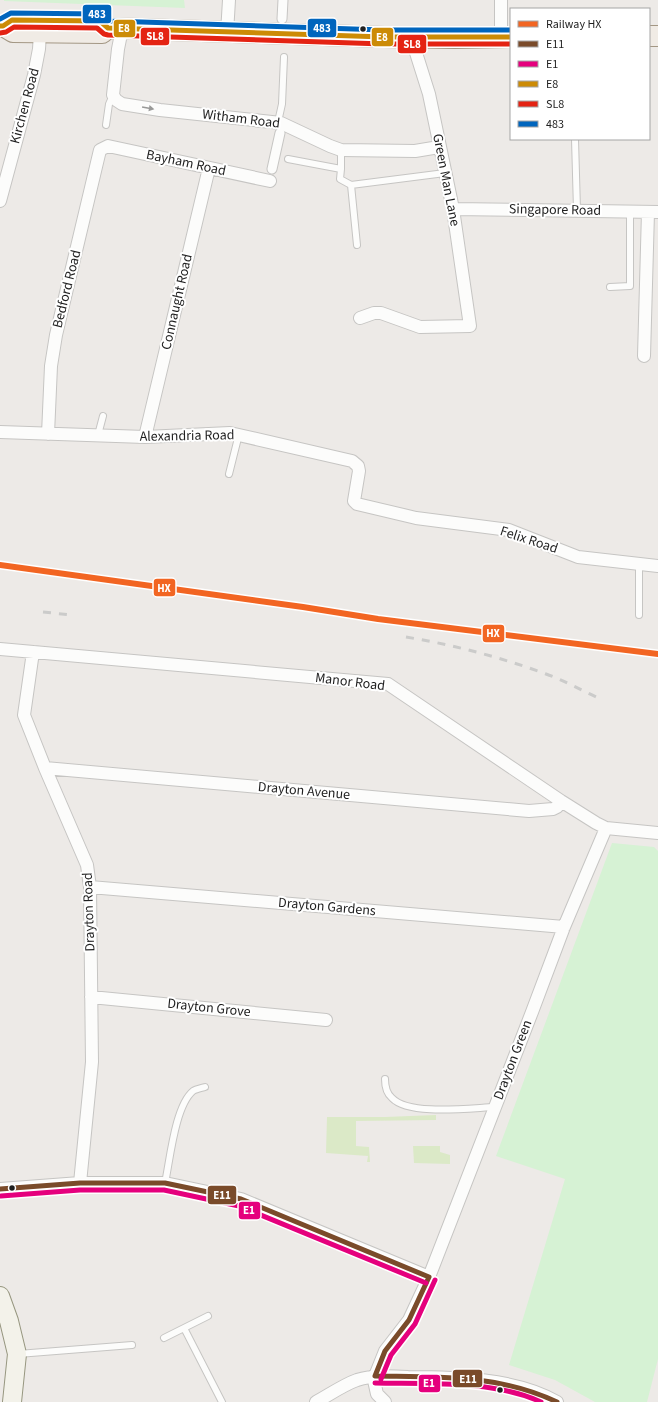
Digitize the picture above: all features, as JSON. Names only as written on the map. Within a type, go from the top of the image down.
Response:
[{"type":"main road","points":[[4,22],[100,21],[115,28],[227,33],[412,37],[506,37]]},
{"type":"main road","points":[[4,22],[13,32],[102,33],[115,28]]},
{"type":"main road","points":[[0,1296],[9,1321],[17,1354],[12,1402]]},
{"type":"street","points":[[227,33],[229,0]]},
{"type":"street","points":[[282,19],[283,0]]},
{"type":"street","points":[[501,0],[506,37]]},
{"type":"street","points":[[113,95],[118,49],[115,28]]},
{"type":"street","name":"Kirchen Road","points":[[0,201],[3,177],[23,99],[39,49],[40,32]]},
{"type":"street","name":"Green Man Lane","points":[[360,318],[374,313],[381,313],[420,327],[470,326],[453,209],[429,94],[412,37]]},
{"type":"street","name":"Witham Road","points":[[113,95],[116,100],[122,104],[281,127],[341,150],[415,151],[439,147]]},
{"type":"street","points":[[270,179],[281,127]]},
{"type":"street","name":"Bayham Road","points":[[103,148],[108,146],[208,168],[270,179]]},
{"type":"street","name":"Bedford Road","points":[[48,434],[51,366],[56,335],[100,150],[103,148]]},
{"type":"street","name":"Connaught Road","points":[[145,437],[208,168]]},
{"type":"street","name":"Singapore Road","points":[[453,209],[653,212]]},
{"type":"street","points":[[644,356],[653,212]]},
{"type":"street","name":"Alexandria Road","points":[[0,432],[145,437],[212,433],[239,434],[352,461],[358,466],[359,471],[354,501]]},
{"type":"street","name":"Felix Road","points":[[354,501],[363,506],[416,518],[509,530],[578,556],[658,566]]},
{"type":"street","name":"Manor Road","points":[[0,650],[388,684],[561,801],[606,828],[658,833]]},
{"type":"street","name":"Drayton Road","points":[[33,652],[24,715],[87,865],[90,886],[92,1062],[80,1183]]},
{"type":"street","name":"Drayton Avenue","points":[[45,768],[529,811],[553,809],[557,807],[561,801]]},
{"type":"street","name":"Drayton Green","points":[[374,1376],[384,1351],[408,1320],[429,1277],[564,927],[606,828]]},
{"type":"street","name":"Drayton Gardens","points":[[90,886],[564,927]]},
{"type":"street","name":"Drayton Grove","points":[[92,997],[326,1020]]},
{"type":"street","points":[[0,1189],[80,1183],[165,1183],[241,1199],[429,1277]]},
{"type":"street","points":[[316,1402],[356,1380],[374,1376],[431,1377],[474,1380],[517,1386],[558,1402]]},
{"type":"street","points":[[374,1376],[377,1394],[385,1402]]},
{"type":"lane","points":[[281,127],[284,57]]},
{"type":"lane","points":[[106,125],[109,104],[113,95]]},
{"type":"lane","points":[[575,140],[577,210]]},
{"type":"lane","points":[[341,150],[340,179],[351,185],[445,173]]},
{"type":"lane","points":[[288,159],[341,169]]},
{"type":"lane","points":[[351,185],[357,245]]},
{"type":"lane","points":[[610,287],[630,286],[630,212]]},
{"type":"lane","points":[[98,435],[103,416]]},
{"type":"lane","points":[[229,474],[239,434]]},
{"type":"lane","points":[[639,564],[639,615]]},
{"type":"lane","points":[[385,1078],[387,1092],[391,1098],[404,1106],[431,1109],[495,1107]]},
{"type":"lane","points":[[165,1183],[176,1125],[185,1102],[194,1091],[205,1087]]},
{"type":"lane","points":[[164,1338],[208,1316]]},
{"type":"lane","points":[[184,1328],[222,1402]]},
{"type":"lane","points":[[17,1354],[132,1345]]},
{"type":"green space","points":[[184,0],[185,8],[4,1]]},
{"type":"green space","points":[[612,843],[654,847],[658,851],[658,1359],[647,1402],[595,1402],[555,1380],[509,1365],[565,1179],[496,1156]]},
{"type":"green space","points":[[436,1115],[436,1120],[356,1121],[356,1146],[369,1147],[370,1162],[367,1162],[368,1156],[326,1153],[327,1117]]},
{"type":"green space","points":[[413,1146],[440,1146],[440,1152],[450,1155],[450,1164],[414,1163]]},
{"type":"railway","points":[[43,612],[72,615]]},
{"type":"railway","points":[[406,637],[459,648],[511,662],[552,676],[596,697]]},
{"type":"rail line","name":"HX","points":[[0,565],[303,607],[378,619],[658,654]]},
{"type":"transit line","name":"483","points":[[0,19],[11,13],[100,14],[104,15],[111,21],[384,30],[510,30]]},
{"type":"transit line","name":"E8","points":[[0,26],[3,26],[12,20],[100,21],[108,28],[384,37],[510,37]]},
{"type":"transit line","name":"SL8","points":[[0,33],[6,32],[14,27],[97,28],[104,34],[108,35],[384,44],[510,44]]},
{"type":"transit line","name":"E11","points":[[0,1189],[80,1183],[165,1183],[241,1199],[429,1277]]},
{"type":"transit line","name":"E1","points":[[1,1196],[80,1190],[164,1190],[239,1206],[426,1283]]},
{"type":"transit line","name":"E11","points":[[375,1376],[385,1351],[409,1320],[429,1277]]},
{"type":"transit line","name":"E1","points":[[381,1379],[391,1355],[415,1324],[435,1280]]},
{"type":"transit line","name":"E11","points":[[375,1376],[445,1377],[490,1382],[513,1386],[557,1402]]},
{"type":"transit line","name":"E1","points":[[375,1383],[438,1384],[481,1387],[502,1390],[541,1402]]}]
